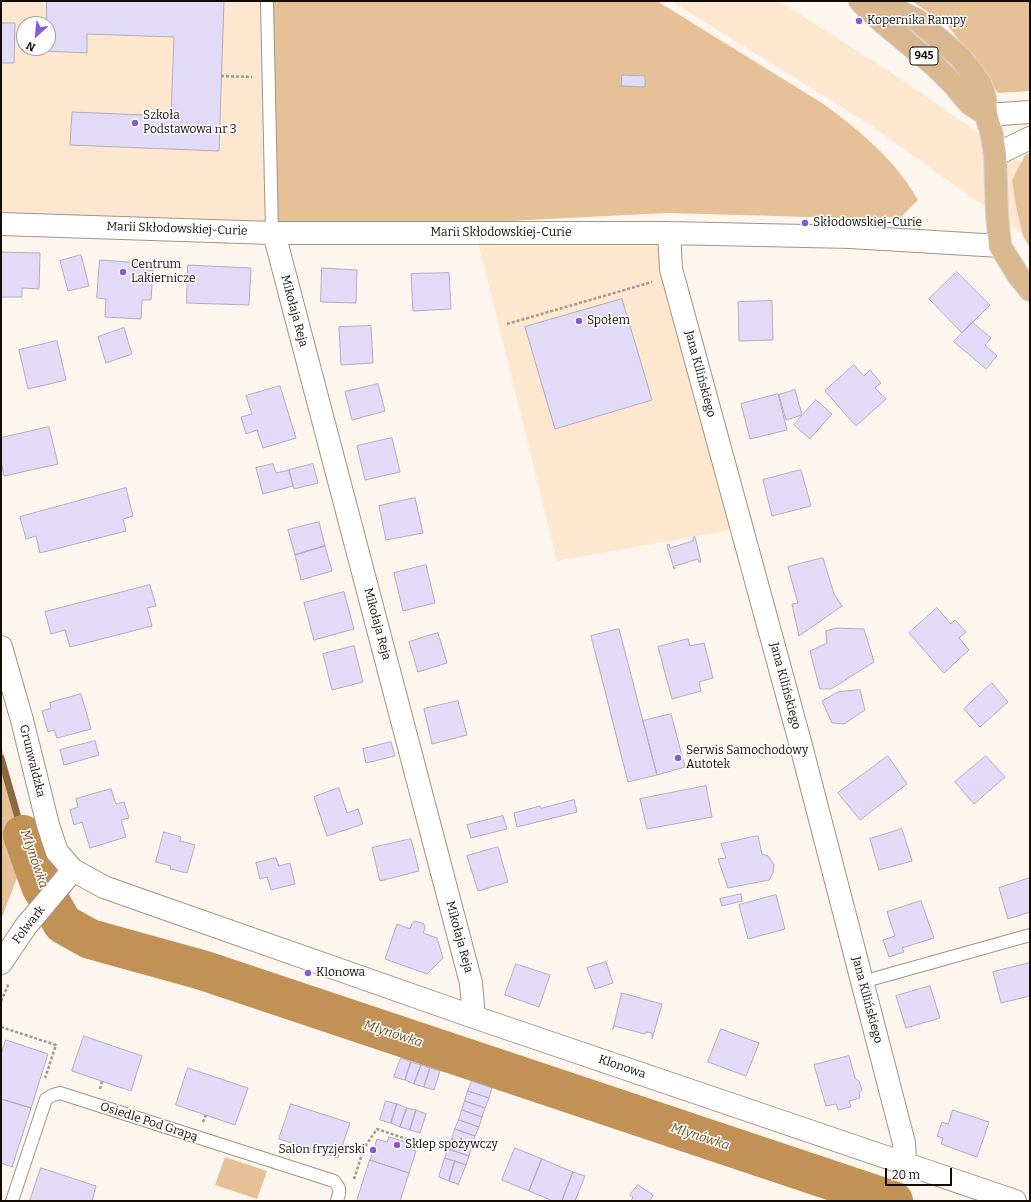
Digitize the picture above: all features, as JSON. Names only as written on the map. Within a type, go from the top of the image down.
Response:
[{"type":"main road","name":"945","points":[[860,1],[874,15],[952,82],[969,104],[986,115]]},
{"type":"main road","name":"945","points":[[878,1],[917,20],[960,57],[980,83],[985,98],[986,115],[992,135],[995,155],[997,214],[1000,246],[1018,275],[1030,290]]},
{"type":"street","points":[[986,115],[1030,112]]},
{"type":"street","points":[[995,155],[1030,138]]},
{"type":"street","name":"Marii Skłodowskiej-Curie","points":[[1,224],[272,232],[669,234],[852,237],[1000,246]]},
{"type":"street","name":"Mikołaja Reja","points":[[272,232],[278,249],[471,983],[474,1017]]},
{"type":"street","name":"Jana Kilińskiego","points":[[669,234],[671,269],[796,727],[904,1143],[905,1163]]},
{"type":"street","name":"Grunwaldzka","points":[[1,647],[22,720],[51,832],[66,879]]},
{"type":"street","name":"Klonowa","points":[[66,879],[104,887],[474,1017],[1015,1201]]},
{"type":"street","name":"Folwark","points":[[1,962],[26,926],[66,879]]},
{"type":"lane","points":[[267,3],[272,232]]},
{"type":"lane","points":[[862,982],[1030,935]]},
{"type":"lane","name":"Osiedle Pod Grapą","points":[[12,1201],[46,1099],[60,1093],[334,1181],[339,1186],[340,1192],[337,1201]]},
{"type":"path","points":[[222,76],[268,77]]},
{"type":"path","points":[[507,324],[646,284]]},
{"type":"path","points":[[1,1027],[56,1045],[45,1078]]},
{"type":"path","points":[[352,1183],[364,1148],[377,1129],[433,1148]]},
{"type":"shaded area","name":"Szkoła Podstawowa nr 3","points":[[1,1],[267,1],[272,233],[1,224]]},
{"type":"shaded area","points":[[267,1],[657,1],[836,113],[863,135],[887,158],[909,185],[918,200],[901,217],[845,218],[667,213],[272,233]]},
{"type":"shaded area","points":[[671,1],[779,1],[895,75],[1030,169],[1030,239],[870,125]]},
{"type":"shaded area","points":[[912,1],[1030,1],[1030,91],[998,93],[949,27]]},
{"type":"shaded area","points":[[1030,153],[1030,248],[1023,236],[1012,180],[1025,155]]},
{"type":"shaded area","points":[[669,233],[731,530],[557,561],[478,242]]},
{"type":"shaded area","points":[[1,745],[28,849],[1,920]]},
{"type":"shaded area","points":[[225,1157],[267,1171],[257,1199],[215,1185]]},
{"type":"building","points":[[47,1],[224,1],[219,151],[70,145],[72,112],[171,116],[174,37],[87,34],[87,53],[56,51],[56,16],[47,16]]},
{"type":"building","points":[[1,23],[15,23],[14,63],[1,63]]},
{"type":"building","points":[[622,75],[645,76],[645,87],[622,86]]},
{"type":"building","points":[[1,252],[40,253],[39,289],[22,288],[22,297],[1,297]]},
{"type":"building","points":[[81,255],[89,286],[68,291],[60,261]]},
{"type":"building","points":[[100,260],[144,263],[143,270],[153,270],[151,300],[142,300],[141,319],[105,317],[106,299],[97,298]]},
{"type":"building","points":[[188,265],[251,268],[249,305],[187,303]]},
{"type":"building","points":[[322,268],[357,270],[356,303],[321,302]]},
{"type":"building","points":[[957,272],[990,305],[962,333],[929,299]]},
{"type":"building","points":[[449,273],[451,309],[413,311],[411,274]]},
{"type":"building","points":[[622,299],[652,400],[555,429],[525,327]]},
{"type":"building","points":[[772,301],[773,340],[739,341],[738,302]]},
{"type":"building","points":[[972,322],[991,338],[985,345],[997,356],[986,369],[954,342]]},
{"type":"building","points":[[371,326],[373,363],[341,365],[339,327]]},
{"type":"building","points":[[124,328],[132,354],[106,363],[98,337]]},
{"type":"building","points":[[57,341],[66,380],[28,389],[19,350]]},
{"type":"building","points":[[854,365],[864,376],[870,370],[881,383],[875,388],[886,399],[856,426],[825,391]]},
{"type":"building","points":[[378,384],[385,411],[352,420],[345,392]]},
{"type":"building","points":[[280,386],[296,438],[263,448],[257,430],[246,434],[241,417],[252,414],[246,396]]},
{"type":"building","points":[[795,390],[802,415],[786,420],[779,395]]},
{"type":"building","points":[[778,394],[787,430],[750,439],[741,404]]},
{"type":"building","points":[[816,400],[832,414],[810,439],[794,425]]},
{"type":"building","points":[[49,427],[58,464],[4,476],[1,461],[1,438]]},
{"type":"building","points":[[392,438],[400,472],[365,480],[357,446]]},
{"type":"building","points":[[273,464],[276,473],[289,470],[293,486],[263,494],[256,468]]},
{"type":"building","points":[[313,464],[318,483],[294,489],[289,470]]},
{"type":"building","points":[[801,470],[811,506],[772,516],[763,480]]},
{"type":"building","points":[[126,488],[133,516],[123,519],[126,531],[40,553],[36,536],[26,539],[20,517]]},
{"type":"building","points":[[415,498],[423,533],[386,540],[379,506]]},
{"type":"building","points":[[319,522],[325,546],[295,555],[288,530]]},
{"type":"building","points":[[695,537],[701,562],[699,562],[698,559],[675,566],[674,569],[667,545],[669,544],[670,548],[693,541],[693,538]]},
{"type":"building","points":[[325,546],[332,571],[301,580],[295,555]]},
{"type":"building","points":[[823,558],[834,594],[842,606],[799,636],[792,604],[798,603],[788,567]]},
{"type":"building","points":[[426,565],[435,603],[403,611],[394,573]]},
{"type":"building","points":[[150,585],[156,606],[147,608],[152,626],[70,647],[65,630],[51,634],[45,612]]},
{"type":"building","points":[[344,592],[354,629],[314,640],[304,603]]},
{"type":"building","points":[[937,608],[951,624],[955,620],[966,632],[959,638],[969,650],[944,673],[909,633]]},
{"type":"building","points":[[838,628],[864,629],[874,662],[831,689],[820,689],[810,651],[827,643],[826,631]]},
{"type":"building","points":[[619,629],[657,775],[628,782],[591,636]]},
{"type":"building","points":[[438,633],[447,663],[418,672],[409,642]]},
{"type":"building","points":[[688,639],[690,646],[704,643],[713,678],[699,682],[701,691],[672,699],[658,647]]},
{"type":"building","points":[[354,646],[363,682],[332,690],[323,654]]},
{"type":"building","points":[[992,683],[1008,702],[980,727],[964,709]]},
{"type":"building","points":[[860,690],[865,710],[844,724],[832,723],[822,701],[838,692]]},
{"type":"building","points":[[81,694],[91,729],[57,738],[54,730],[48,732],[42,711],[51,708],[50,703]]},
{"type":"building","points":[[458,701],[467,735],[432,744],[424,709]]},
{"type":"building","points":[[671,714],[685,767],[657,775],[643,721]]},
{"type":"building","points":[[95,741],[99,755],[64,765],[60,750]]},
{"type":"building","points":[[391,742],[395,756],[366,763],[363,749]]},
{"type":"building","points":[[888,756],[907,784],[860,820],[838,793]]},
{"type":"building","points":[[986,756],[1005,777],[974,804],[955,782]]},
{"type":"building","points":[[706,786],[712,817],[647,829],[640,799]]},
{"type":"building","points":[[339,788],[347,813],[358,809],[363,824],[327,836],[314,797]]},
{"type":"building","points":[[111,789],[116,804],[124,802],[129,818],[121,820],[126,837],[90,848],[82,822],[74,825],[70,810],[78,807],[76,799]]},
{"type":"building","points":[[574,800],[577,812],[517,827],[514,813],[540,806],[541,808]]},
{"type":"building","points":[[503,816],[507,829],[471,838],[467,825]]},
{"type":"building","points":[[902,829],[912,861],[879,870],[870,839]]},
{"type":"building","points":[[164,832],[181,837],[180,841],[195,845],[187,873],[170,869],[171,866],[156,862]]},
{"type":"building","points":[[758,836],[762,854],[768,856],[774,865],[773,873],[769,880],[728,888],[718,859],[726,858],[721,844]]},
{"type":"building","points":[[411,839],[419,871],[380,881],[372,848]]},
{"type":"building","points":[[498,847],[508,882],[478,891],[467,856]]},
{"type":"building","points":[[276,858],[279,866],[290,863],[295,884],[271,890],[267,877],[260,879],[256,863]]},
{"type":"building","points":[[1030,878],[1030,912],[1008,919],[999,888]]},
{"type":"building","points":[[741,894],[742,901],[722,906],[720,899]]},
{"type":"building","points":[[776,895],[785,929],[748,939],[739,905]]},
{"type":"building","points":[[921,901],[934,938],[902,948],[904,952],[889,957],[883,940],[895,936],[887,912]]},
{"type":"building","points":[[415,921],[424,924],[425,928],[423,933],[437,938],[443,958],[427,974],[385,959],[397,924],[410,929]]},
{"type":"building","points":[[606,962],[613,983],[595,989],[587,968]]},
{"type":"building","points":[[1030,963],[1030,996],[1001,1003],[993,972]]},
{"type":"building","points":[[516,964],[550,975],[539,1007],[505,995]]},
{"type":"building","points":[[930,986],[940,1018],[906,1028],[896,996]]},
{"type":"building","points":[[622,993],[662,1004],[652,1039],[652,1033],[646,1032],[645,1034],[614,1026],[613,1029]]},
{"type":"building","points":[[721,1029],[759,1043],[746,1076],[708,1062]]},
{"type":"building","points":[[84,1036],[142,1056],[131,1091],[72,1071]]},
{"type":"building","points":[[6,1040],[48,1054],[31,1108],[1,1099],[1,1055]]},
{"type":"building","points":[[849,1056],[855,1078],[859,1081],[862,1090],[859,1093],[860,1098],[849,1101],[851,1107],[838,1110],[836,1104],[826,1106],[814,1065]]},
{"type":"building","points":[[401,1058],[411,1062],[405,1080],[394,1077]]},
{"type":"building","points":[[411,1062],[421,1065],[414,1084],[405,1080]]},
{"type":"building","points":[[421,1065],[430,1068],[424,1087],[414,1084]]},
{"type":"building","points":[[188,1068],[248,1088],[235,1125],[176,1105]]},
{"type":"building","points":[[430,1068],[440,1071],[434,1090],[424,1087]]},
{"type":"building","points":[[472,1081],[492,1088],[489,1098],[468,1091]]},
{"type":"building","points":[[468,1091],[489,1098],[485,1108],[465,1101]]},
{"type":"building","points":[[1,1099],[31,1108],[12,1167],[1,1163]]},
{"type":"building","points":[[386,1101],[397,1104],[391,1123],[380,1120]]},
{"type":"building","points":[[465,1101],[485,1108],[482,1117],[462,1110]]},
{"type":"building","points":[[291,1104],[350,1123],[338,1158],[279,1139]]},
{"type":"building","points":[[397,1104],[407,1108],[400,1127],[391,1123]]},
{"type":"building","points":[[407,1108],[416,1110],[410,1130],[400,1127]]},
{"type":"building","points":[[416,1110],[426,1114],[420,1133],[410,1130]]},
{"type":"building","points":[[462,1110],[482,1117],[479,1127],[459,1120]]},
{"type":"building","points":[[953,1110],[989,1122],[977,1157],[941,1144],[943,1138],[937,1136],[942,1122],[948,1124]]},
{"type":"building","points":[[459,1120],[479,1127],[475,1136],[455,1129]]},
{"type":"building","points":[[455,1129],[475,1136],[472,1146],[452,1139]]},
{"type":"building","points":[[389,1137],[406,1142],[404,1147],[416,1151],[409,1173],[370,1160],[377,1139],[387,1142]]},
{"type":"building","points":[[452,1139],[472,1146],[469,1156],[448,1149]]},
{"type":"building","points":[[515,1148],[542,1159],[529,1191],[502,1180]]},
{"type":"building","points":[[448,1149],[469,1156],[466,1165],[445,1158]]},
{"type":"building","points":[[445,1158],[455,1161],[449,1181],[439,1177]]},
{"type":"building","points":[[542,1159],[573,1172],[562,1201],[553,1201],[529,1191]]},
{"type":"building","points":[[370,1160],[409,1173],[400,1201],[357,1201]]},
{"type":"building","points":[[455,1161],[466,1165],[458,1185],[449,1181]]},
{"type":"building","points":[[41,1168],[96,1186],[92,1201],[30,1201]]},
{"type":"building","points":[[573,1172],[585,1176],[575,1201],[562,1201]]},
{"type":"building","points":[[638,1185],[653,1195],[650,1201],[631,1201],[633,1197],[630,1195]]},
{"type":"waterway","name":"Młynówka","points":[[1,758],[23,835]]},
{"type":"waterway","name":"Młynówka","points":[[23,835],[41,886],[63,924],[90,939],[202,970],[893,1201]]},
{"type":"place","name":"Kopernika Rampy","points":[[859,21]]},
{"type":"place","name":"Szkoła Podstawowa nr 3","points":[[135,123]]},
{"type":"place","name":"Skłodowskiej-Curie","points":[[805,223]]},
{"type":"place","name":"Centrum Lakiernicze","points":[[123,272]]},
{"type":"place","name":"Społem","points":[[579,321]]},
{"type":"place","name":"Serwis Samochodowy Autotek","points":[[678,758]]},
{"type":"place","name":"Klonowa","points":[[308,973]]},
{"type":"place","name":"Sklep spożywczy","points":[[397,1145]]},
{"type":"place","name":"Salon fryzjerski","points":[[373,1150]]}]
